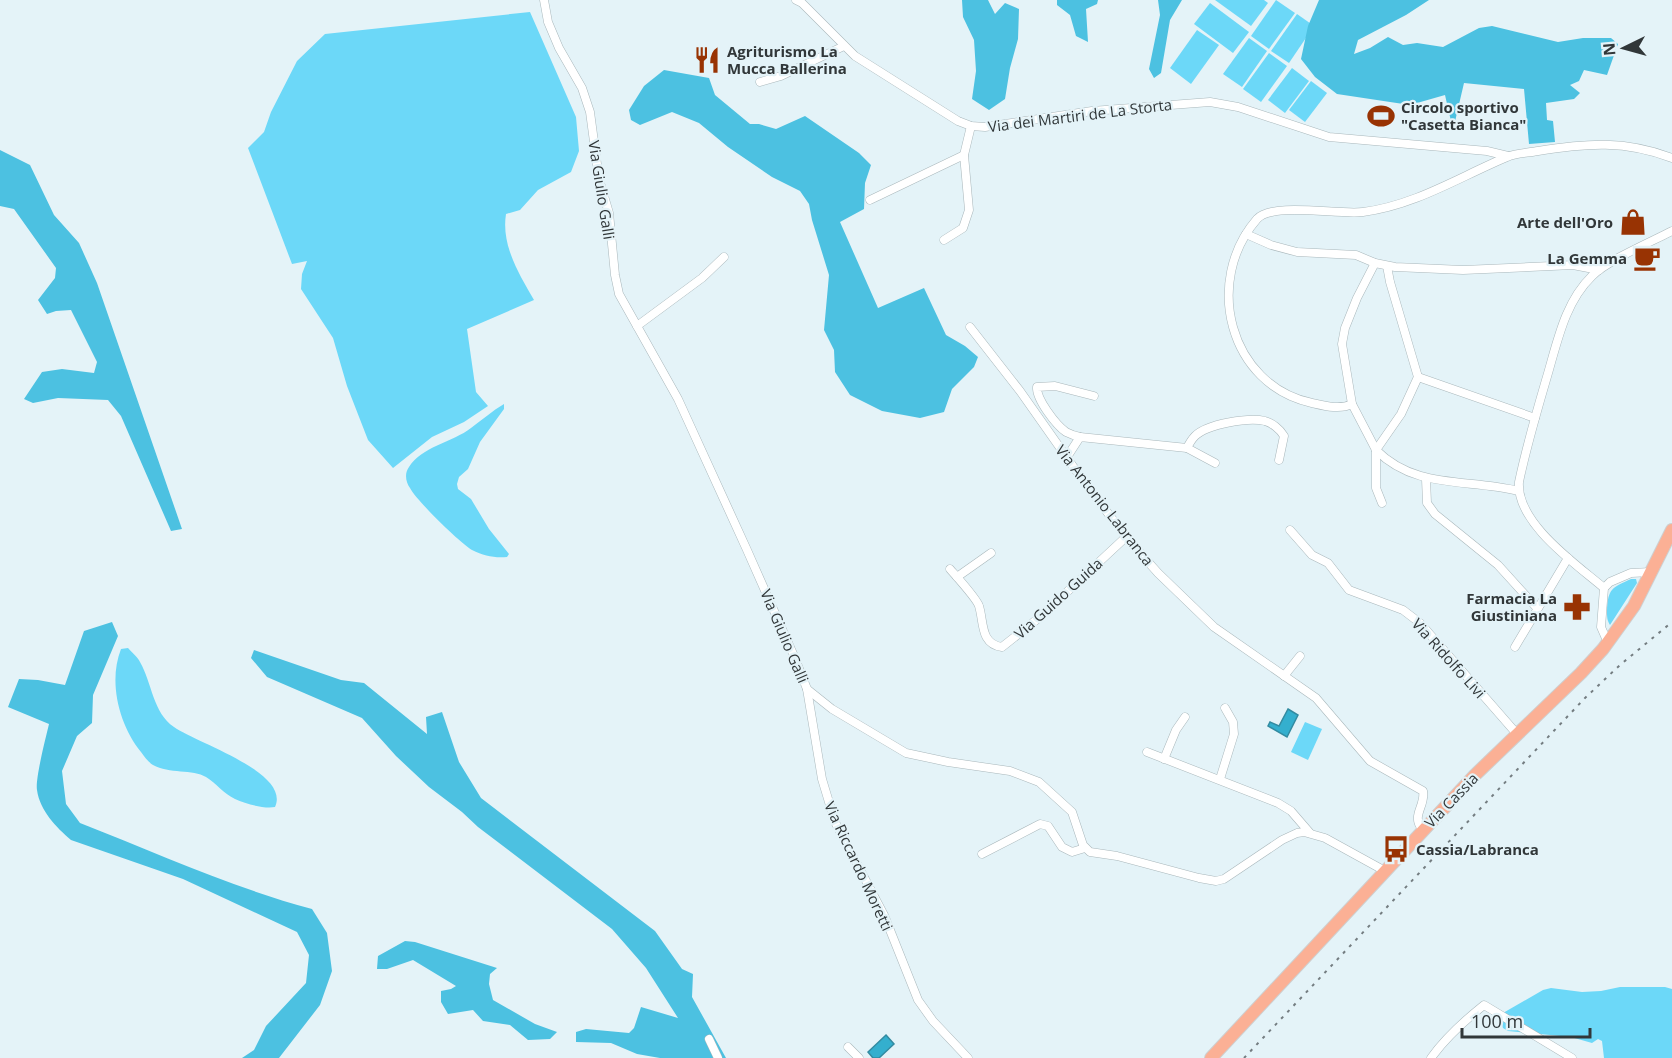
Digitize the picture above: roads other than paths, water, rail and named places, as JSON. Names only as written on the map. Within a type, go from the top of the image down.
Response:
[{"type":"main road","name":"Via Cassia","points":[[1211,1058],[1423,830],[1517,734],[1581,673],[1608,643],[1627,618],[1672,530]]},
{"type":"street","name":"Via Giulio Galli","points":[[544,0],[548,22],[559,48],[582,88],[590,112],[599,179],[609,213],[615,275],[620,294],[678,399],[757,571],[807,688],[832,709],[906,753],[1010,771],[1035,780],[1053,793],[1072,812],[1085,848]]},
{"type":"street","name":"Via dei Martiri de La Storta","points":[[796,0],[810,10],[855,56],[958,121],[971,126],[985,127],[1092,111],[1210,102],[1238,107],[1329,137],[1487,151],[1508,156]]},
{"type":"street","points":[[760,82],[781,76],[844,46]]},
{"type":"street","points":[[944,240],[963,228],[969,210],[964,155],[971,126]]},
{"type":"street","points":[[1352,404],[1346,407],[1331,407],[1289,397],[1264,380],[1245,356],[1234,328],[1229,291],[1234,259],[1246,234],[1258,218],[1267,212],[1279,210],[1348,213],[1385,208],[1413,200],[1508,156],[1565,147],[1613,144],[1630,146],[1672,158]]},
{"type":"street","points":[[870,200],[964,155]]},
{"type":"street","points":[[1604,588],[1568,558],[1530,516],[1519,491],[1521,472],[1568,310],[1586,283],[1599,270],[1672,231]]},
{"type":"street","points":[[1246,234],[1271,245],[1297,252],[1353,255],[1387,266],[1464,270],[1573,265],[1599,270]]},
{"type":"street","points":[[637,326],[702,278],[724,257]]},
{"type":"street","points":[[1376,263],[1357,298],[1344,333],[1344,355],[1352,404],[1376,450],[1395,466],[1426,479],[1481,484],[1519,491]]},
{"type":"street","points":[[1382,503],[1376,488],[1376,450],[1401,414],[1418,377],[1387,266]]},
{"type":"street","name":"Via Antonio Labranca","points":[[970,327],[1020,391],[1126,537],[1158,573],[1214,627],[1316,698],[1370,761],[1422,790],[1424,798],[1416,818],[1423,830]]},
{"type":"street","points":[[1418,377],[1535,418]]},
{"type":"street","points":[[1094,396],[1055,386],[1037,387],[1038,395],[1057,424],[1068,433],[1080,437],[1186,448],[1215,463]]},
{"type":"street","points":[[1186,448],[1196,435],[1204,430],[1235,422],[1264,421],[1272,424],[1284,436],[1280,460]]},
{"type":"street","points":[[1067,458],[1080,437]]},
{"type":"street","points":[[1426,479],[1427,503],[1435,514],[1492,559],[1537,608]]},
{"type":"street","name":"Via Ridolfo Livi","points":[[1290,530],[1312,555],[1330,565],[1349,590],[1402,610],[1420,623],[1517,734]]},
{"type":"street","name":"Via Guido Guida","points":[[950,569],[979,604],[986,637],[993,644],[1002,647],[1040,617],[1077,580],[1126,537]]},
{"type":"street","points":[[957,577],[991,553]]},
{"type":"street","points":[[1515,647],[1568,558]]},
{"type":"street","points":[[1608,643],[1601,627],[1604,588],[1610,582],[1631,573],[1652,572]]},
{"type":"street","points":[[1284,676],[1300,656]]},
{"type":"street","name":"Via Riccardo Moretti","points":[[807,688],[824,786],[835,822],[884,915],[909,983],[918,1000],[933,1021],[968,1058]]},
{"type":"street","points":[[1220,779],[1234,734],[1233,722],[1225,708]]},
{"type":"street","points":[[1164,759],[1176,730],[1185,717]]},
{"type":"street","points":[[1147,752],[1278,802],[1291,811],[1311,833]]},
{"type":"street","points":[[982,855],[1040,824],[1048,826],[1062,847],[1072,852],[1085,848],[1090,852],[1117,856],[1190,876],[1218,881],[1282,840],[1297,833],[1311,833],[1325,838],[1385,871]]},
{"type":"street","points":[[1431,1058],[1442,1042],[1484,1005],[1572,1058]]},
{"type":"street","points":[[709,1039],[718,1058]]},
{"type":"street","points":[[848,1047],[859,1058]]},
{"type":"railway","points":[[1244,1058],[1585,698],[1620,665],[1672,622]]},
{"type":"place","name":"Agriturismo La Mucca Ballerina","points":[[707,60]]},
{"type":"place","name":"Circolo sportivo \"Casetta Bianca\"","points":[[1381,116]]},
{"type":"place","name":"Arte dell'Oro","points":[[1633,222]]},
{"type":"place","name":"La Gemma","points":[[1647,258]]},
{"type":"place","name":"Farmacia La Giustiniana","points":[[1577,607]]},
{"type":"place","name":"Cassia/Labranca","points":[[1396,849]]}]
